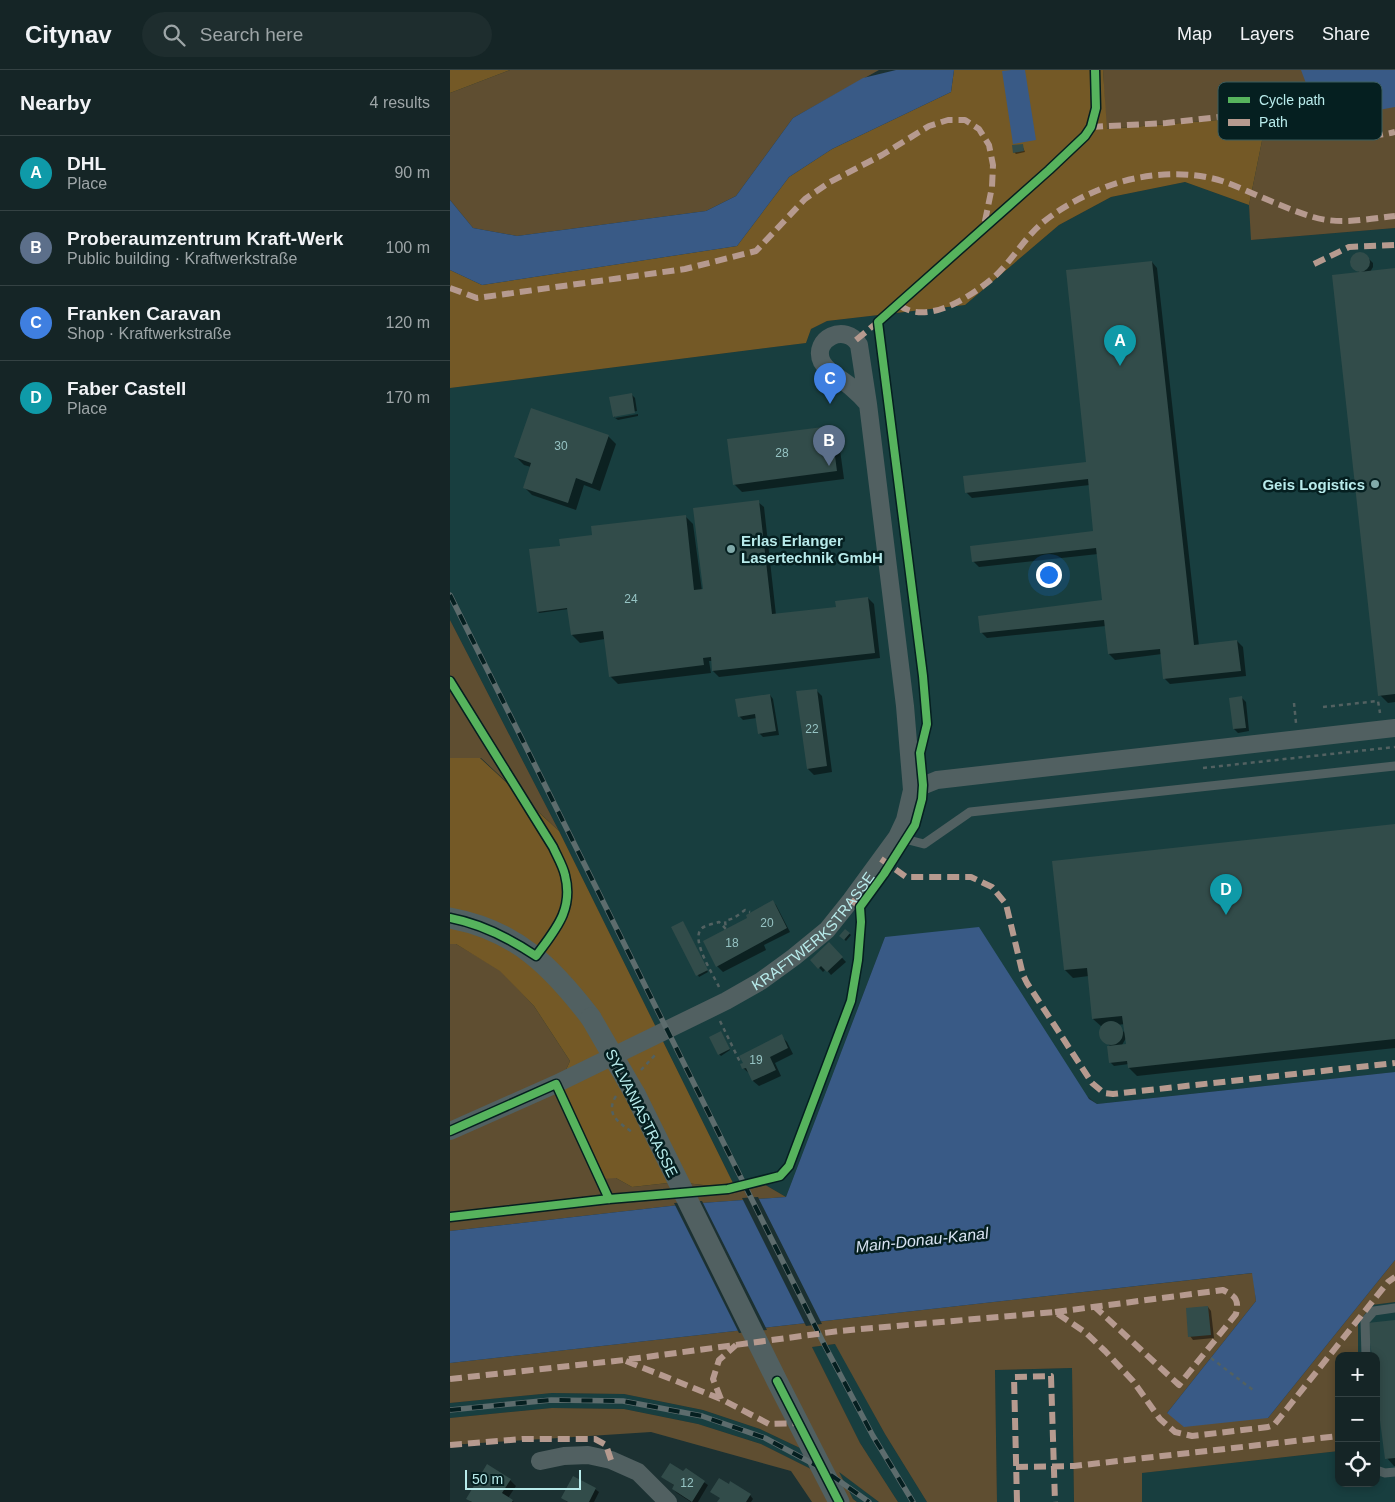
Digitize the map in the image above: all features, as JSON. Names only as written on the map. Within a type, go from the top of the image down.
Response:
[{"type":"street","name":"KRAFTWERKSTRASSE","points":[[450,1131],[721,1008],[794,957],[827,930],[897,837],[905,820],[912,790],[905,706],[868,404]]},
{"type":"street","points":[[912,790],[937,780],[1388,729]]},
{"type":"street","name":"SYLVANIASTRASSE","points":[[450,918],[463,920],[498,933],[536,956],[570,990],[591,1018],[635,1094],[839,1502]]},
{"type":"street","points":[[540,1461],[564,1456],[588,1455],[612,1460],[638,1472],[668,1502]]},
{"type":"lane","points":[[897,837],[924,844],[970,812],[1395,766]]},
{"type":"lane","points":[[1366,1352],[1365,1321],[1374,1311],[1395,1308]]},
{"type":"lane","points":[[1380,1471],[1395,1472]]},
{"type":"path","points":[[1323,707],[1378,701],[1388,729]]},
{"type":"path","points":[[1294,702],[1298,739]]},
{"type":"path","points":[[741,1064],[698,943],[698,934],[703,928],[719,922],[726,929],[724,921],[734,918],[745,910],[750,912]]},
{"type":"path","points":[[556,1084],[609,1199]]},
{"type":"path","points":[[1211,1358],[1253,1390]]},
{"type":"shaded area","points":[[450,70],[510,70],[450,93]]},
{"type":"shaded area","points":[[510,70],[879,70],[793,118],[736,196],[706,211],[517,236],[473,228],[450,200],[450,93]]},
{"type":"shaded area","points":[[954,70],[1103,70],[1107,129],[1218,120],[1218,140],[1262,140],[1249,205],[1185,182],[1111,197],[1059,225],[965,305],[827,321],[811,329],[806,343],[450,388],[450,270],[482,285],[737,246],[789,177],[832,149],[951,92]]},
{"type":"shaded area","points":[[1103,70],[1395,70],[1395,228],[1251,240],[1249,205],[1262,140],[1382,140],[1382,82],[1218,82],[1218,120],[1106,129]]},
{"type":"shaded area","points":[[1185,182],[1249,205],[1252,240],[1395,228],[1395,1072],[1097,1104],[885,937],[786,1197],[755,1179],[733,1183],[559,831],[450,620],[450,388],[806,343],[811,329],[827,321],[965,305],[1059,225],[1111,197]]},
{"type":"shaded area","points":[[450,620],[559,831],[481,758],[450,758]]},
{"type":"shaded area","points":[[450,758],[480,758],[559,831],[733,1183],[712,1186],[677,1182],[632,1187],[616,1178],[602,1179],[559,1085],[570,1061],[534,1006],[500,971],[456,944],[450,944]]},
{"type":"shaded area","points":[[450,944],[456,944],[500,970],[534,1006],[570,1061],[559,1085],[616,1178],[632,1187],[677,1182],[712,1186],[755,1179],[786,1197],[688,1204],[450,1231]]},
{"type":"shaded area","points":[[1395,1260],[1395,1302],[1372,1305],[1358,1323],[1358,1352],[1335,1352],[1335,1451],[1142,1473],[1142,1502],[1074,1502],[1072,1368],[995,1370],[997,1502],[927,1502],[885,1434],[835,1344],[812,1347],[860,1443],[898,1502],[879,1502],[839,1472],[853,1499],[857,1502],[812,1502],[791,1471],[651,1432],[450,1445],[450,1418],[552,1408],[624,1409],[698,1424],[761,1444],[811,1469],[800,1448],[760,1429],[703,1410],[624,1394],[552,1393],[450,1403],[450,1363],[1253,1273],[1256,1301],[1167,1413],[1268,1418]]},
{"type":"shaded area","points":[[1395,1302],[1395,1502],[1142,1502],[1141,1473],[1335,1451],[1335,1487],[1380,1487],[1380,1352],[1358,1352],[1358,1323],[1372,1305]]},
{"type":"shaded area","points":[[836,1344],[885,1434],[927,1502],[898,1502],[860,1443],[812,1347]]},
{"type":"shaded area","points":[[1072,1368],[1074,1502],[997,1502],[995,1370]]},
{"type":"shaded area","points":[[552,1393],[624,1394],[703,1410],[760,1429],[800,1448],[811,1469],[761,1444],[698,1424],[624,1409],[552,1408],[450,1418],[450,1403]]},
{"type":"shaded area","points":[[838,1471],[879,1502],[857,1502],[853,1499]]},
{"type":"water","points":[[896,70],[954,70],[951,92],[832,149],[789,177],[737,246],[482,285],[450,270],[450,200],[473,228],[517,236],[706,211],[736,196],[793,118],[863,78]]},
{"type":"water","points":[[1025,70],[1036,140],[1013,144],[1002,71]]},
{"type":"water","points":[[1301,70],[1395,70],[1395,107],[1382,109],[1382,82],[1306,82]]},
{"type":"water","name":"Main-Donau-Kanal","points":[[979,927],[1089,1099],[1097,1104],[1395,1072],[1395,1260],[1268,1418],[1184,1427],[1167,1413],[1256,1301],[1252,1273],[450,1363],[450,1231],[688,1204],[786,1197],[885,937]]},
{"type":"pier","points":[[758,1197],[822,1324],[806,1326],[742,1198]]},
{"type":"pier","points":[[702,1201],[767,1330],[739,1333],[674,1203]]},
{"type":"building","points":[[1023,144],[1024,151],[1013,153],[1012,145]]},
{"type":"building","points":[[1360,252],[1367,255],[1370,262],[1367,269],[1360,272],[1353,269],[1350,262],[1353,255]]},
{"type":"building","points":[[1152,261],[1194,645],[1237,640],[1241,671],[1163,679],[1160,649],[1108,654],[1104,620],[980,633],[978,616],[1102,600],[1096,548],[972,562],[970,546],[1093,531],[1088,479],[965,493],[963,476],[1086,462],[1066,270]]},
{"type":"building","name":"Geis Logistics","points":[[1395,268],[1395,694],[1378,696],[1332,275]]},
{"type":"building","points":[[632,393],[635,413],[613,417],[609,397]]},
{"type":"building","points":[[531,408],[609,435],[592,484],[576,478],[568,503],[523,488],[531,463],[514,457]]},
{"type":"building","points":[[831,426],[837,471],[733,485],[727,439]]},
{"type":"building","points":[[759,500],[772,614],[836,607],[835,601],[868,597],[875,653],[712,671],[711,657],[703,658],[704,665],[609,677],[603,631],[571,635],[567,608],[537,612],[529,549],[560,546],[559,539],[592,535],[591,526],[686,515],[694,590],[703,589],[693,508]]},
{"type":"building","points":[[817,689],[827,766],[807,769],[796,691]]},
{"type":"building","points":[[770,694],[776,731],[758,734],[755,714],[738,717],[735,699]]},
{"type":"building","points":[[1242,696],[1246,728],[1233,729],[1229,698]]},
{"type":"building","points":[[1395,824],[1395,1039],[1128,1068],[1127,1061],[1109,1063],[1107,1046],[1126,1044],[1122,1016],[1092,1019],[1087,968],[1064,970],[1052,861]]},
{"type":"building","points":[[773,900],[787,928],[716,967],[703,941],[747,918],[746,915]]},
{"type":"building","points":[[683,921],[708,970],[696,976],[671,927]]},
{"type":"building","points":[[845,929],[850,933],[844,940],[839,936]]},
{"type":"building","points":[[829,942],[843,957],[827,972],[821,966],[818,969],[810,960]]},
{"type":"building","points":[[1111,1021],[1116,1022],[1122,1028],[1122,1038],[1116,1044],[1111,1045],[1106,1044],[1100,1038],[1099,1033],[1100,1028],[1106,1022]]},
{"type":"building","points":[[721,1031],[730,1049],[718,1055],[709,1037]]},
{"type":"building","points":[[782,1034],[788,1048],[770,1057],[776,1070],[752,1081],[746,1068],[742,1069],[740,1064],[743,1063],[739,1056]]},
{"type":"building","points":[[1208,1306],[1211,1335],[1188,1337],[1186,1308]]},
{"type":"building","points":[[1395,1320],[1395,1458],[1385,1459],[1380,1421],[1380,1352],[1371,1352],[1367,1323]]},
{"type":"building","points":[[670,1463],[683,1471],[686,1468],[705,1481],[692,1502],[672,1489],[674,1485],[661,1477]]},
{"type":"building","points":[[487,1464],[511,1479],[502,1493],[513,1500],[512,1502],[472,1502],[466,1499]]},
{"type":"building","points":[[573,1476],[596,1488],[589,1502],[568,1502],[561,1498]]},
{"type":"building","points":[[719,1478],[729,1484],[730,1481],[751,1494],[746,1502],[717,1502],[720,1498],[710,1492]]},
{"type":"railway","points":[[450,595],[825,1346],[873,1436],[913,1502]]},
{"type":"railway","points":[[450,1410],[551,1400],[623,1401],[702,1416],[765,1438],[821,1468],[869,1502]]},
{"type":"marked path","points":[[1091,127],[1166,123],[1218,117]]},
{"type":"marked path","points":[[450,288],[477,298],[685,269],[756,251],[805,199],[830,182],[882,155],[929,126],[948,120],[965,120],[979,129],[989,145],[993,165],[992,187],[984,226]]},
{"type":"marked path","points":[[1382,134],[1395,132]]},
{"type":"marked path","points":[[899,305],[910,311],[935,311],[961,300],[993,278],[1035,230],[1053,214],[1096,191],[1126,180],[1159,175],[1193,175],[1225,182],[1313,217],[1333,221],[1354,221],[1395,216]]},
{"type":"marked path","points":[[1314,264],[1349,247],[1395,245]]},
{"type":"marked path","points":[[856,340],[879,321]]},
{"type":"marked path","points":[[881,859],[906,877],[971,877],[992,887],[1006,904],[1023,975],[1027,983],[1092,1083],[1104,1093],[1113,1094],[1395,1063]]},
{"type":"marked path","points":[[851,900],[860,907],[860,912]]},
{"type":"marked path","points":[[450,1379],[624,1360],[839,1331],[1055,1312],[1085,1332],[1105,1351],[1133,1381],[1160,1419],[1175,1432],[1192,1436],[1274,1425],[1388,1282],[1395,1277]]},
{"type":"marked path","points":[[1055,1312],[1223,1290],[1234,1297],[1237,1302],[1236,1314],[1179,1385],[1095,1307]]},
{"type":"marked path","points":[[721,1399],[713,1379],[719,1360],[736,1345]]},
{"type":"marked path","points":[[626,1361],[721,1399],[769,1424],[799,1423]]},
{"type":"marked path","points":[[1017,1502],[1014,1377],[1051,1376],[1055,1502]]},
{"type":"marked path","points":[[1016,1467],[1074,1466],[1335,1436]]},
{"type":"marked path","points":[[450,1445],[523,1439],[595,1439],[606,1445],[611,1460]]},
{"type":"cycle path","points":[[450,1217],[609,1199],[728,1189],[780,1176],[789,1166],[851,1001],[858,960],[861,922],[860,907],[884,874],[915,825],[922,799],[923,785],[920,753],[927,724],[923,676],[878,322],[1085,136],[1091,127],[1096,108],[1095,70]]},
{"type":"cycle path","points":[[450,681],[553,847],[564,872],[567,887],[567,899],[561,919],[536,956],[495,932],[450,918]]},
{"type":"cycle path","points":[[450,1131],[556,1084],[609,1199]]},
{"type":"cycle path","points":[[777,1381],[839,1502]]},
{"type":"place","name":"DHL","points":[[1120,366]]},
{"type":"place","name":"Franken Caravan","points":[[830,404]]},
{"type":"place","name":"Proberaumzentrum Kraft-Werk","points":[[829,466]]},
{"type":"place","name":"Geis Logistics","points":[[1375,484]]},
{"type":"place","name":"Erlas Erlanger Lasertechnik GmbH","points":[[731,549]]},
{"type":"place","name":"Faber Castell","points":[[1226,915]]}]
